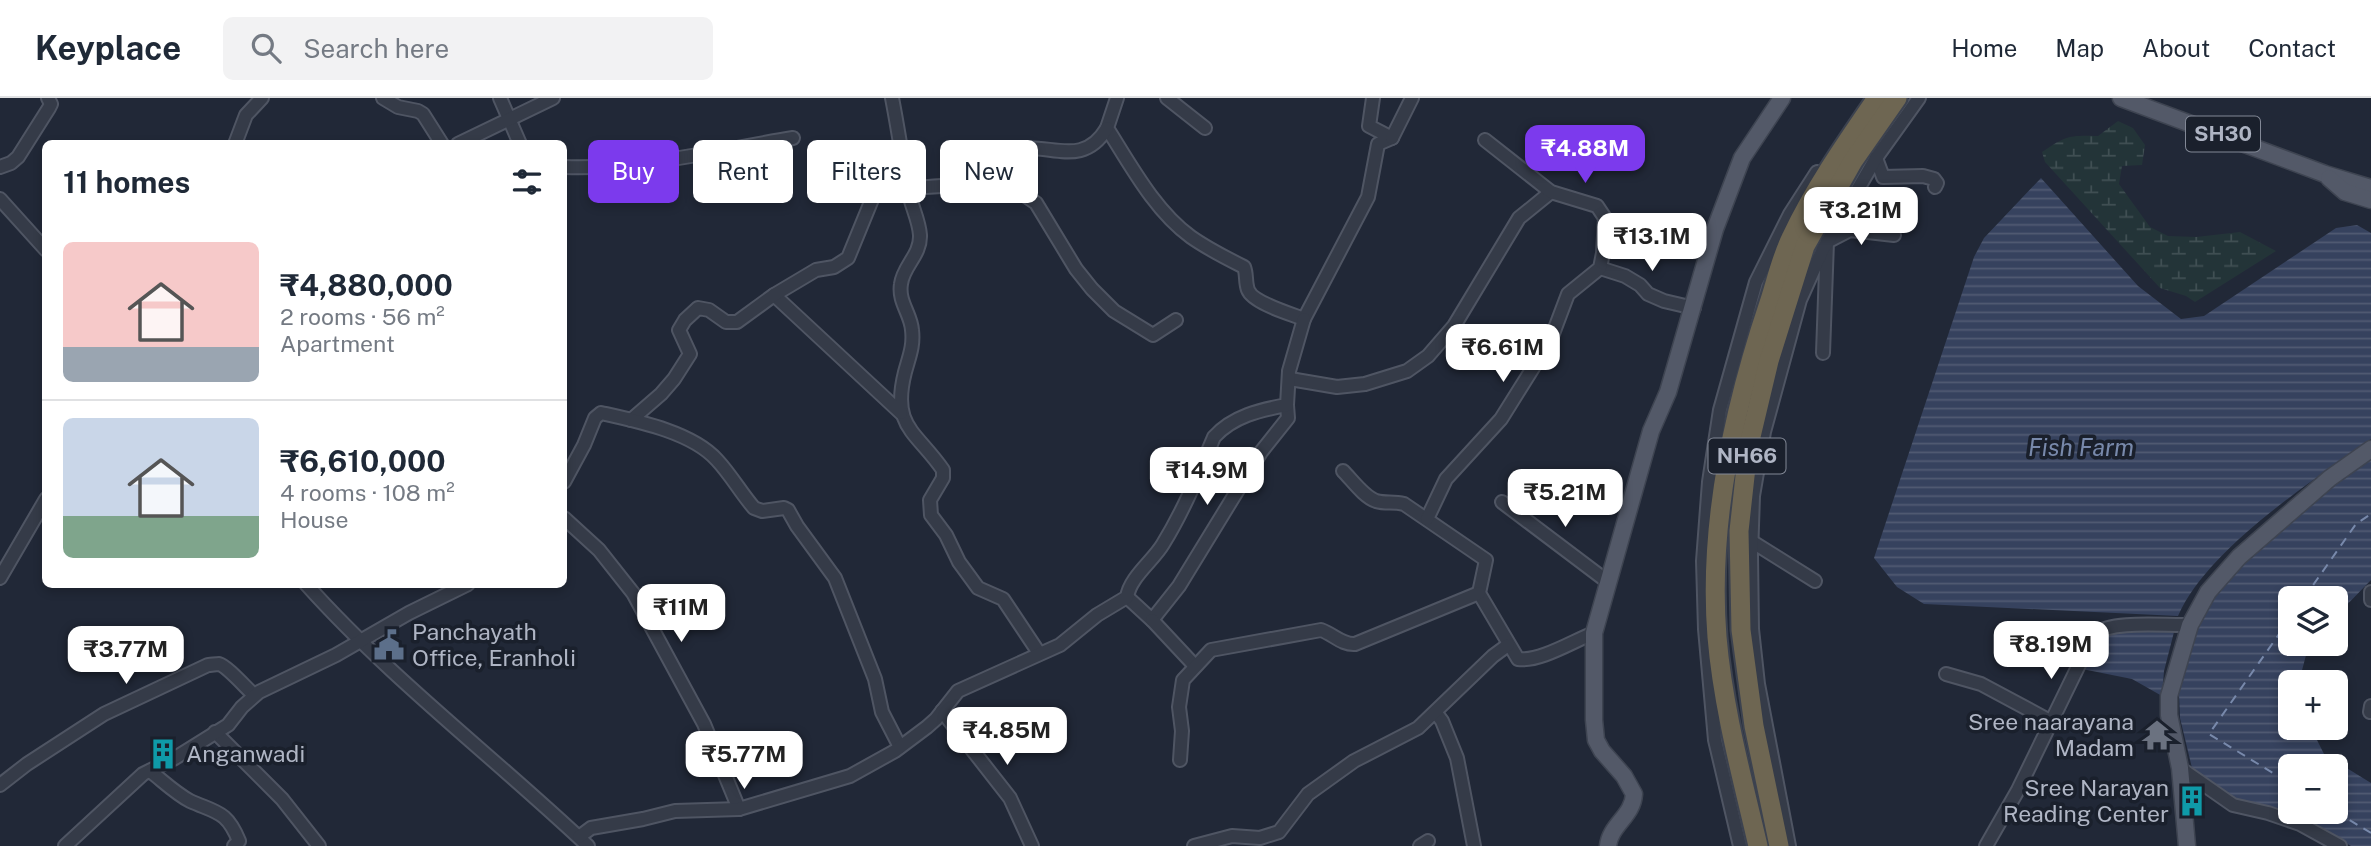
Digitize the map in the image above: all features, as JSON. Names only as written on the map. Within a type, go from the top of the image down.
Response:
[{"type":"highway","name":"NH66","points":[[1758,846],[1729,718],[1717,639],[1719,534],[1730,439],[1755,345],[1790,240],[1838,153],[1877,98]]},
{"type":"highway","name":"NH66","points":[[1779,846],[1754,726],[1741,630],[1739,531],[1748,449],[1769,361],[1805,246],[1853,161],[1897,98]]},
{"type":"main road","points":[[1608,846],[1611,834],[1634,802],[1634,794],[1596,740],[1594,633],[1651,431],[1668,392],[1716,229],[1742,158],[1782,98]]},
{"type":"main road","name":"SH30","points":[[2130,99],[2325,174],[2345,192],[2371,200]]},
{"type":"main road","points":[[2325,174],[2371,188]]},
{"type":"main road","points":[[2187,846],[2180,768],[2169,715],[2168,696],[2190,625],[2208,592],[2239,557],[2313,491],[2371,449]]},
{"type":"street","points":[[0,167],[18,158],[50,108],[48,98]]},
{"type":"street","points":[[237,140],[246,115],[262,98]]},
{"type":"street","points":[[383,98],[398,107],[423,114],[439,140]]},
{"type":"street","points":[[500,98],[518,140]]},
{"type":"street","points":[[466,140],[553,98]]},
{"type":"street","points":[[892,98],[899,140]]},
{"type":"street","points":[[1038,149],[1073,152],[1087,149],[1101,139],[1117,98]]},
{"type":"street","points":[[1167,98],[1205,128]]},
{"type":"street","points":[[1373,98],[1368,126],[1392,138]]},
{"type":"street","points":[[1152,620],[1179,586],[1261,452],[1288,418],[1291,365],[1304,319],[1367,197],[1378,144],[1392,138],[1412,98]]},
{"type":"street","points":[[1740,846],[1715,740],[1705,629],[1704,548],[1709,482],[1720,410],[1756,282],[1790,214],[1865,98]]},
{"type":"street","points":[[1789,846],[1758,684],[1752,629],[1753,496],[1771,405],[1800,300],[1827,242],[1876,159],[1919,98]]},
{"type":"street","points":[[1107,128],[1157,203],[1172,220],[1190,236],[1244,267],[1250,294],[1304,319]]},
{"type":"street","points":[[567,167],[585,168],[699,155],[793,138]]},
{"type":"street","points":[[1427,519],[1446,479],[1508,408],[1551,339],[1568,294],[1600,268],[1603,253],[1605,218],[1597,206],[1551,192],[1485,140]]},
{"type":"street","points":[[1876,159],[1883,177],[1923,176],[1934,179],[1936,187]]},
{"type":"street","points":[[1290,379],[1337,387],[1374,382],[1407,371],[1428,356],[1454,326],[1519,218],[1551,192]]},
{"type":"street","points":[[0,199],[42,246]]},
{"type":"street","points":[[631,420],[661,394],[690,354],[679,330],[698,308],[709,310],[726,322],[737,322],[774,295],[816,270],[834,267],[848,258],[871,203]]},
{"type":"street","points":[[901,413],[900,399],[912,351],[912,327],[901,298],[901,281],[917,254],[920,236],[911,203]]},
{"type":"street","points":[[1036,203],[1076,269],[1114,311],[1153,335],[1176,320]]},
{"type":"street","points":[[1827,242],[1850,230],[1894,235]]},
{"type":"street","points":[[1823,354],[1827,242]]},
{"type":"street","points":[[1600,268],[1625,276],[1640,285],[1648,294],[1664,301],[1694,308]]},
{"type":"street","points":[[774,295],[901,413],[917,441],[934,456],[943,470],[943,478],[930,500],[931,515],[978,588],[1003,599],[1039,653]]},
{"type":"street","points":[[1127,597],[1128,590],[1164,542],[1186,501],[1214,437],[1253,411],[1287,405]]},
{"type":"street","points":[[567,476],[595,418],[601,412],[672,433],[696,444],[716,458],[754,508],[762,511],[784,508],[788,510],[835,578],[875,679],[882,712],[901,747]]},
{"type":"street","points":[[1343,471],[1373,500],[1404,504],[1486,559],[1479,593],[1518,659],[1524,660],[1594,633]]},
{"type":"street","points":[[1502,502],[1608,582]]},
{"type":"street","points":[[0,578],[42,506]]},
{"type":"street","points":[[567,521],[599,550],[634,593],[704,724],[740,809]]},
{"type":"street","points":[[1751,541],[1815,581]]},
{"type":"street","points":[[310,588],[428,705],[583,841],[591,828],[675,811],[740,809],[850,776],[901,747],[936,719],[958,691],[1060,645],[1097,615],[1127,597]]},
{"type":"street","points":[[65,846],[124,789],[228,724],[254,695],[460,588]]},
{"type":"street","points":[[2371,592],[2371,600]]},
{"type":"street","points":[[1180,760],[1182,731],[1179,707],[1183,680],[1211,650],[1321,630],[1348,644],[1355,644],[1479,593]]},
{"type":"street","points":[[1127,597],[1195,666]]},
{"type":"street","points":[[1986,846],[2018,790],[2094,634],[2101,629],[2115,627],[2190,625]]},
{"type":"street","points":[[1194,846],[1232,836],[1260,838],[1279,832],[1308,794],[1354,761],[1418,728],[1469,678],[1508,645]]},
{"type":"street","points":[[0,785],[93,721],[208,665],[226,667],[232,676],[254,695]]},
{"type":"street","points":[[1946,674],[1981,684],[2050,720]]},
{"type":"street","points":[[2370,712],[2371,706]]},
{"type":"street","points":[[942,711],[1010,798],[1032,846]]},
{"type":"street","points":[[1436,713],[1457,758],[1474,846]]},
{"type":"street","points":[[215,732],[282,799],[319,846]]},
{"type":"street","points":[[2180,768],[2233,805],[2300,824],[2340,846]]},
{"type":"street","points":[[150,771],[165,785],[228,818],[239,841],[234,846]]},
{"type":"green space","points":[[2118,121],[2133,128],[2145,145],[2142,165],[2122,166],[2119,184],[2150,227],[2168,236],[2196,237],[2240,232],[2276,251],[2195,302],[2186,296],[2160,288],[2045,162],[2042,152],[2068,138],[2098,136]]},
{"type":"water","name":"Fish Farm","points":[[2041,178],[2138,286],[2181,319],[2204,316],[2336,228],[2357,225],[2371,233],[2371,439],[2291,496],[2236,541],[2192,591],[2178,616],[1924,604],[1897,587],[1874,558],[1974,257],[1984,238]]},
{"type":"water","points":[[2371,459],[2371,580],[2348,604],[2348,586],[2278,586],[2278,656],[2306,656],[2302,670],[2278,670],[2278,740],[2317,740],[2324,754],[2278,754],[2278,813],[2233,800],[2209,785],[2192,768],[2180,718],[2178,672],[2204,611],[2251,553],[2321,491]]},
{"type":"water","points":[[2101,632],[2174,632],[2164,671],[2162,696],[2132,679],[2082,669]]},
{"type":"water","points":[[2348,769],[2371,783],[2371,846],[2351,846],[2314,824],[2348,824]]},
{"type":"ferry route","points":[[2312,586],[2356,524],[2371,514]]},
{"type":"ferry route","points":[[2278,636],[2209,734],[2278,776]]},
{"type":"ferry route","points":[[2348,819],[2371,833]]},
{"type":"place","name":"Panchayath Office, Eranholi","points":[[389,645]]},
{"type":"place","name":"Sree naarayana Madam","points":[[2157,735]]},
{"type":"place","name":"Anganwadi","points":[[163,754]]},
{"type":"place","name":"Sree Narayan Reading Center","points":[[2192,801]]}]
